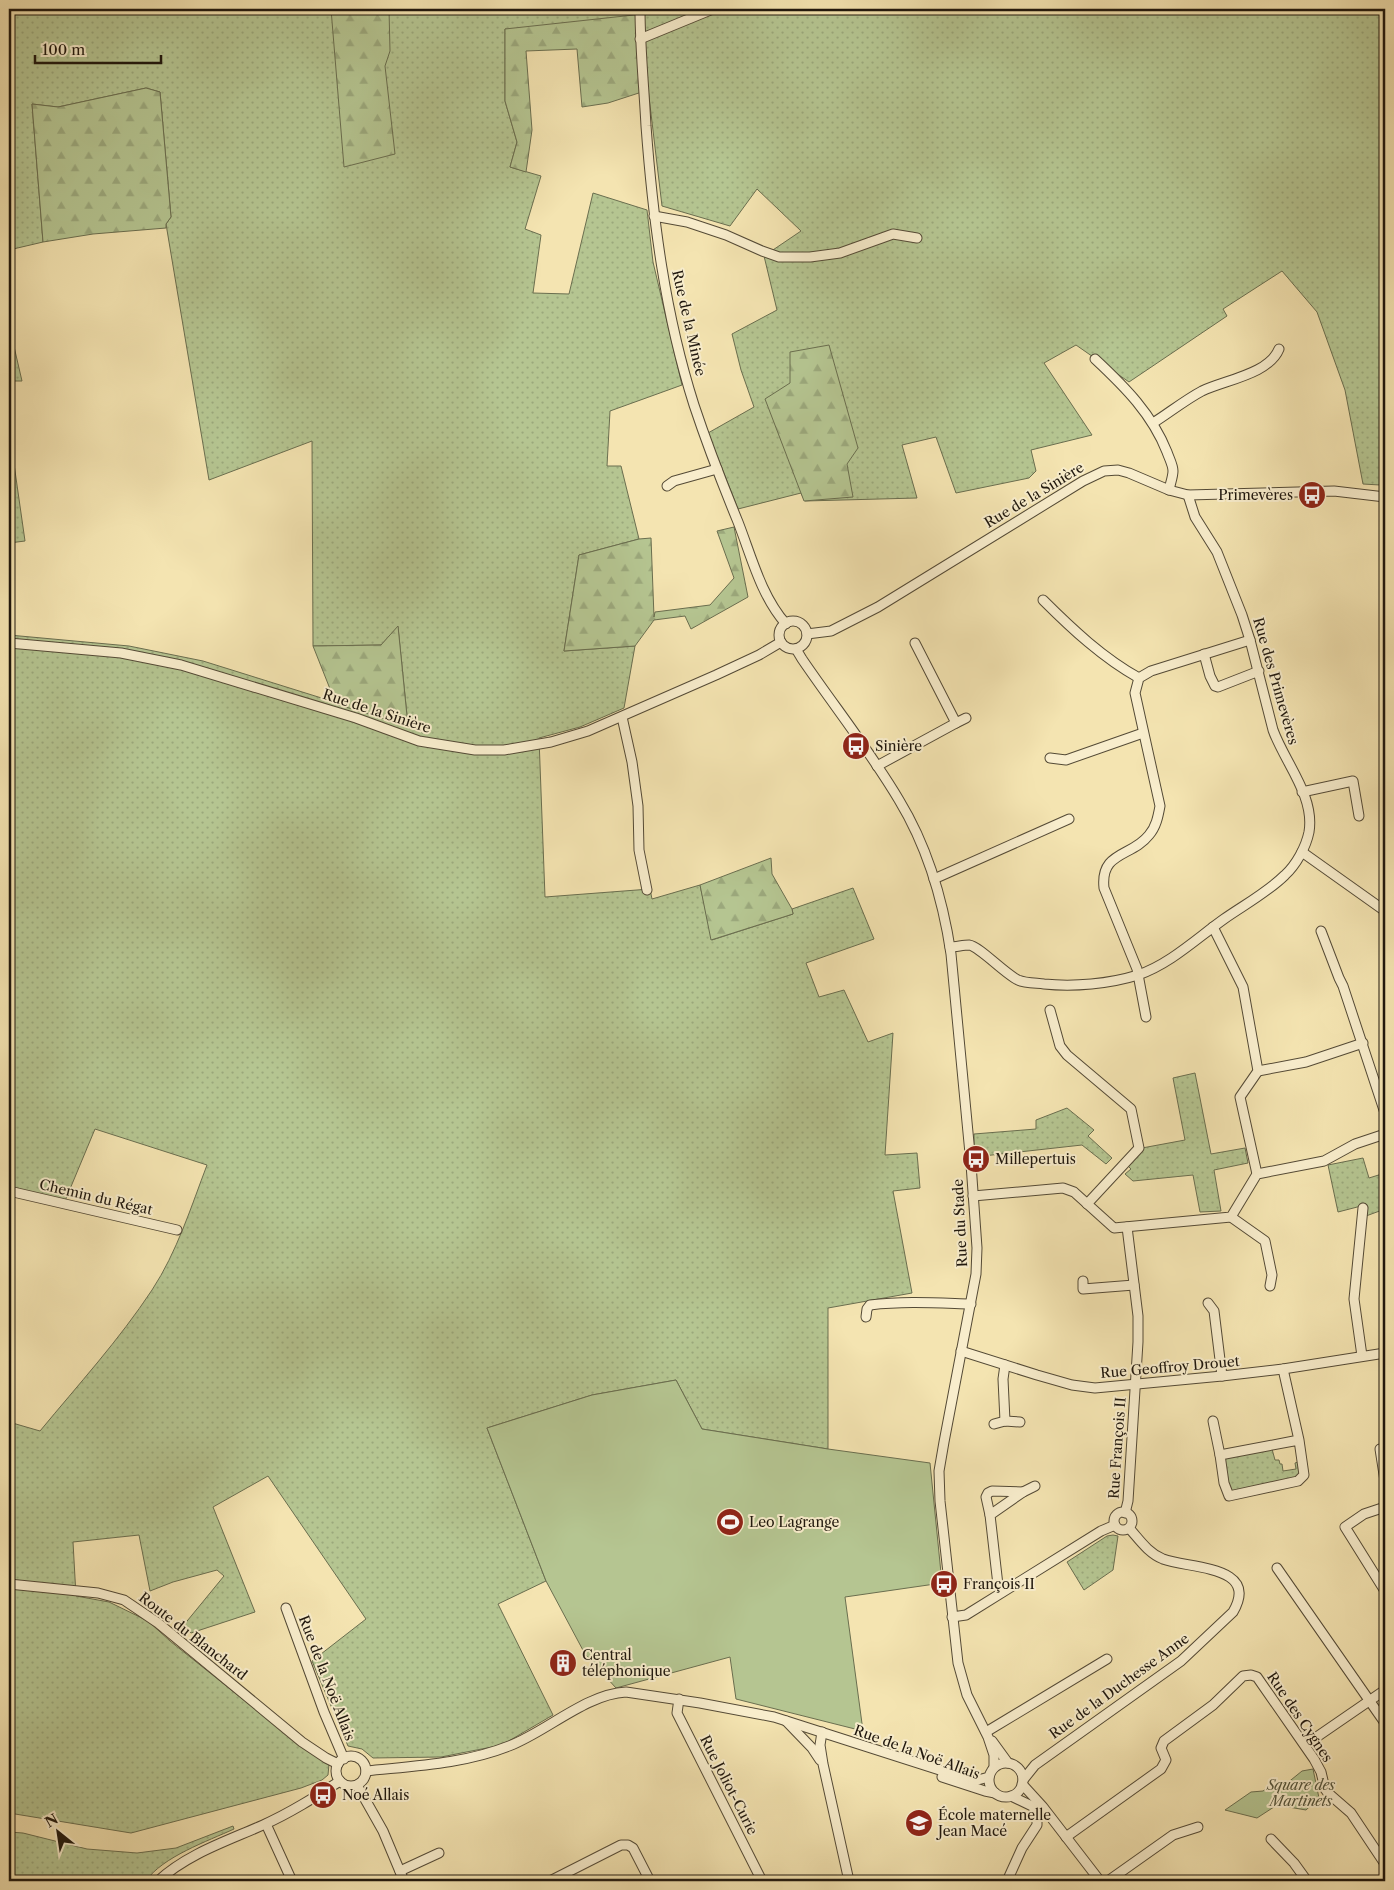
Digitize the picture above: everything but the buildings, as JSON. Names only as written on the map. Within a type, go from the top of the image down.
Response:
[{"type":"street","name":"Rue de la Minée","points":[[640,9],[640,39],[654,216],[668,300],[680,351],[694,404],[717,469],[765,590],[778,615],[786,624]]},
{"type":"street","points":[[640,39],[713,9]]},
{"type":"street","points":[[654,216],[687,222],[726,235],[780,257],[810,257],[840,252],[893,234],[918,238]]},
{"type":"street","points":[[1153,423],[1201,392],[1251,373],[1276,357],[1279,349]]},
{"type":"street","points":[[1095,359],[1123,385],[1153,423],[1173,470],[1169,490]]},
{"type":"street","points":[[667,486],[674,482],[717,469]]},
{"type":"street","name":"Rue de la Sinière","points":[[807,634],[832,631],[878,607],[1096,474],[1111,470],[1129,473],[1169,490],[1188,495],[1334,491],[1385,497]]},
{"type":"street","name":"Rue des Primevères","points":[[950,947],[968,945],[974,947],[1000,968],[1019,980],[1045,984],[1073,985],[1102,982],[1137,975],[1166,962],[1286,875],[1302,852],[1308,834],[1310,814],[1302,792],[1276,737],[1250,640],[1217,552],[1195,517],[1188,495]]},
{"type":"street","points":[[1042,600],[1071,628],[1122,669],[1139,678]]},
{"type":"street","points":[[790,622],[800,623],[807,634],[803,645],[796,649],[788,648],[781,642],[780,630],[790,622]]},
{"type":"street","points":[[1146,1017],[1137,975],[1104,888],[1103,877],[1104,870],[1111,862],[1148,837],[1156,824],[1160,806],[1135,693],[1139,678],[1151,671],[1250,640]]},
{"type":"street","name":"Rue de la Sinière","points":[[9,643],[121,653],[181,665],[356,718],[420,742],[468,750],[504,750],[551,742],[588,731],[759,655],[781,642]]},
{"type":"street","points":[[916,643],[956,723]]},
{"type":"street","name":"Rue du Stade","points":[[796,649],[900,800],[911,822],[934,880],[944,912],[950,947],[977,1257],[971,1304],[951,1398],[940,1471],[940,1501],[952,1617],[962,1679],[967,1696],[987,1734],[994,1755],[994,1767]]},
{"type":"street","points":[[1204,654],[1213,683],[1218,687],[1259,671]]},
{"type":"street","points":[[622,717],[632,762],[638,806],[639,850],[647,890]]},
{"type":"street","points":[[877,766],[966,718]]},
{"type":"street","points":[[1050,758],[1066,760],[1143,733]]},
{"type":"street","points":[[1302,792],[1353,781],[1359,816]]},
{"type":"street","points":[[934,880],[1069,819]]},
{"type":"street","points":[[1302,852],[1385,911]]},
{"type":"street","points":[[1213,927],[1243,987],[1258,1071]]},
{"type":"street","points":[[1321,931],[1339,978],[1344,986],[1385,1114]]},
{"type":"street","points":[[1050,1010],[1060,1046],[1066,1055],[1132,1109],[1139,1148],[1087,1204]]},
{"type":"street","points":[[1231,1216],[1257,1174],[1240,1097],[1258,1071],[1306,1062],[1363,1043]]},
{"type":"street","points":[[1257,1174],[1324,1161],[1355,1144],[1385,1134]]},
{"type":"street","points":[[973,1196],[1063,1188],[1074,1192],[1114,1228],[1231,1216],[1265,1242],[1272,1275],[1270,1286]]},
{"type":"street","name":"Chemin du Régat","points":[[9,1191],[177,1230]]},
{"type":"street","points":[[1362,1356],[1354,1299],[1363,1208]]},
{"type":"street","name":"Rue François II","points":[[1125,1513],[1128,1501],[1138,1316],[1127,1227]]},
{"type":"street","points":[[1083,1281],[1083,1289],[1134,1286]]},
{"type":"street","points":[[866,1317],[867,1309],[870,1305],[885,1303],[913,1301],[971,1304]]},
{"type":"street","points":[[1208,1303],[1214,1311],[1222,1376]]},
{"type":"street","name":"Rue Geoffroy Drouet","points":[[961,1352],[1037,1376],[1086,1387],[1135,1385],[1222,1376],[1283,1369],[1385,1353]]},
{"type":"street","points":[[1005,1365],[1003,1379],[1005,1421]]},
{"type":"street","points":[[1212,1421],[1224,1483],[1229,1496],[1298,1481],[1304,1475],[1299,1440],[1283,1369]]},
{"type":"street","points":[[994,1424],[1005,1421],[1020,1422]]},
{"type":"street","points":[[1220,1456],[1299,1440]]},
{"type":"street","points":[[1380,1449],[1385,1481]]},
{"type":"street","points":[[990,1516],[1023,1492],[1035,1486]]},
{"type":"street","points":[[1002,1592],[998,1585],[986,1497],[988,1492],[992,1491],[1023,1492]]},
{"type":"street","points":[[1385,1507],[1364,1514],[1344,1527],[1385,1591]]},
{"type":"street","points":[[1125,1513],[1131,1518],[1132,1523],[1129,1528],[1121,1530],[1115,1525],[1114,1519],[1117,1515],[1125,1513]]},
{"type":"street","points":[[952,1617],[966,1615],[1101,1531],[1115,1525]]},
{"type":"street","name":"Rue de la Duchesse Anne","points":[[1022,1782],[1035,1764],[1181,1661],[1234,1612],[1238,1605],[1240,1595],[1237,1585],[1224,1573],[1163,1559],[1152,1553],[1129,1528]]},
{"type":"street","points":[[1277,1568],[1385,1723]]},
{"type":"street","name":"Route du Blanchard","points":[[9,1584],[98,1592],[124,1600],[158,1623],[302,1742],[326,1758],[341,1761]]},
{"type":"street","name":"Rue de la Noë Allais","points":[[286,1608],[341,1761]]},
{"type":"street","points":[[987,1734],[1106,1659]]},
{"type":"street","name":"Rue des Cygnes","points":[[1066,1836],[1161,1769],[1166,1760],[1161,1748],[1164,1740],[1213,1705],[1243,1676],[1251,1674],[1258,1677],[1305,1745],[1321,1772],[1325,1789],[1331,1797],[1351,1812],[1385,1864]]},
{"type":"street","points":[[1305,1745],[1385,1690]]},
{"type":"street","name":"Rue de la Noë Allais","points":[[366,1771],[443,1762],[492,1753],[512,1745],[579,1708],[615,1692],[641,1693],[785,1721],[974,1781],[989,1777]]},
{"type":"street","name":"Rue Joliot-Curie","points":[[679,1700],[677,1713],[762,1881]]},
{"type":"street","points":[[785,1721],[808,1743],[823,1764]]},
{"type":"street","points":[[808,1743],[810,1728]]},
{"type":"street","points":[[826,1733],[820,1745],[849,1881]]},
{"type":"street","name":"Rue de la Noë Allais","points":[[826,1733],[916,1768],[985,1792],[994,1793]]},
{"type":"street","name":"Rue du Stade","points":[[987,1734],[1008,1763]]},
{"type":"street","points":[[354,1757],[362,1762],[366,1771],[364,1779],[357,1785],[348,1786],[340,1781],[336,1773],[341,1761],[354,1757]]},
{"type":"street","points":[[1008,1763],[1017,1767],[1020,1771],[1022,1782],[1020,1789],[1011,1796],[1005,1797],[994,1793],[989,1783],[989,1777],[994,1767],[1008,1763]]},
{"type":"street","name":"Rue de la Duchesse Anne","points":[[1017,1767],[1035,1764]]},
{"type":"street","points":[[158,1881],[184,1860],[266,1824],[300,1806],[340,1781]]},
{"type":"street","points":[[1022,1782],[1100,1881]]},
{"type":"street","points":[[357,1785],[383,1830],[404,1881]]},
{"type":"street","points":[[1007,1881],[1022,1848],[1037,1824],[1036,1811],[1032,1806],[1011,1796]]},
{"type":"street","points":[[266,1824],[288,1880]]},
{"type":"street","points":[[1037,1824],[1048,1824],[1058,1828]]},
{"type":"street","points":[[1108,1881],[1173,1835],[1198,1827]]},
{"type":"street","points":[[1271,1839],[1307,1881]]},
{"type":"street","points":[[550,1881],[621,1845],[628,1845],[633,1848],[650,1881]]},
{"type":"street","points":[[400,1871],[439,1853]]},
{"type":"green space","points":[[9,9],[1385,9],[1385,488],[1380,485],[1363,484],[1345,390],[1317,312],[1282,271],[1223,309],[1227,316],[1129,382],[1076,345],[1044,363],[1092,435],[1031,450],[1036,471],[1029,478],[956,493],[936,437],[902,445],[917,498],[805,501],[801,493],[738,509],[708,433],[754,407],[741,370],[732,334],[777,310],[764,256],[801,231],[757,189],[730,226],[662,206],[642,38],[505,29],[505,101],[517,142],[510,167],[541,176],[525,229],[541,235],[533,293],[569,294],[593,193],[647,210],[653,262],[682,385],[610,411],[607,466],[621,466],[639,539],[579,555],[564,651],[635,646],[624,708],[580,727],[539,738],[545,897],[650,889],[652,899],[700,885],[712,940],[793,914],[792,909],[853,888],[874,939],[806,963],[819,997],[844,990],[868,1042],[893,1033],[885,1155],[917,1153],[920,1188],[893,1191],[912,1293],[828,1308],[828,1449],[702,1429],[676,1380],[592,1395],[487,1428],[546,1581],[498,1604],[553,1715],[502,1745],[441,1757],[373,1758],[362,1749],[348,1746],[312,1661],[366,1619],[268,1476],[213,1507],[255,1612],[191,1633],[183,1626],[224,1576],[217,1570],[173,1582],[150,1591],[139,1535],[73,1542],[76,1596],[109,1602],[148,1621],[170,1641],[304,1748],[329,1764],[328,1775],[322,1780],[301,1788],[131,1833],[9,1813],[9,1422],[40,1431],[126,1327],[152,1290],[169,1260],[207,1165],[95,1129],[65,1201],[9,1188],[9,635],[129,646],[203,661],[408,725],[398,627],[381,645],[313,646],[312,441],[209,480],[166,224],[171,217],[160,92],[146,88],[58,107],[32,104],[43,242],[9,250]]},
{"type":"green space","points":[[331,9],[389,9],[390,51],[385,66],[395,154],[344,167]]},
{"type":"green space","points":[[643,14],[648,90],[608,103],[582,107],[577,49],[526,51],[532,130],[526,172],[510,167],[517,142],[505,101],[505,29]]},
{"type":"green space","points":[[146,88],[160,92],[171,217],[166,224],[166,228],[93,234],[43,242],[32,104],[58,107]]},
{"type":"green space","points":[[9,325],[22,381],[9,381]]},
{"type":"green space","points":[[829,345],[858,448],[847,464],[853,497],[804,501],[765,399],[790,383],[790,352]]},
{"type":"green space","points":[[14,464],[25,541],[9,543],[9,465]]},
{"type":"green space","points":[[734,527],[748,597],[691,629],[685,616],[654,620],[635,646],[564,651],[579,555],[639,539],[651,538],[654,617],[655,612],[710,605],[734,578],[717,531]]},
{"type":"green space","points":[[398,626],[408,726],[336,704],[313,646],[381,645]]},
{"type":"green space","points":[[771,858],[772,874],[793,914],[711,940],[700,885]]},
{"type":"green space","points":[[1195,1073],[1211,1154],[1245,1148],[1248,1163],[1214,1170],[1221,1211],[1200,1212],[1193,1175],[1133,1181],[1125,1174],[1131,1169],[1127,1165],[1142,1148],[1185,1140],[1173,1078]]},
{"type":"green space","points":[[1067,1108],[1094,1130],[1088,1136],[1112,1158],[1106,1164],[1082,1145],[974,1157],[974,1134],[1036,1129],[1036,1120]]},
{"type":"green space","points":[[1363,1158],[1369,1178],[1385,1173],[1385,1209],[1366,1216],[1365,1205],[1338,1212],[1328,1165]]},
{"type":"green space","name":"Leo Lagrange","points":[[676,1380],[702,1429],[930,1463],[942,1583],[845,1597],[863,1731],[736,1699],[730,1657],[616,1688],[585,1654],[546,1581],[487,1428],[592,1395]]},
{"type":"green space","points":[[1272,1449],[1275,1460],[1279,1460],[1280,1464],[1282,1464],[1283,1471],[1296,1469],[1295,1463],[1298,1462],[1301,1473],[1296,1478],[1233,1491],[1229,1488],[1224,1463],[1227,1457]]},
{"type":"green space","points":[[1107,1536],[1118,1536],[1113,1570],[1084,1590],[1067,1562]]},
{"type":"green space","name":"Square des Martinets","points":[[1313,1769],[1319,1798],[1306,1810],[1277,1805],[1257,1818],[1225,1810],[1251,1792],[1263,1791],[1274,1783],[1286,1784],[1302,1771]]},
{"type":"green space","points":[[233,1826],[234,1829],[174,1857],[153,1872],[146,1881],[33,1881],[32,1877],[20,1881],[9,1881],[9,1832],[23,1833],[87,1849],[137,1853],[176,1848]]},
{"type":"place","name":"Primevères","points":[[1312,495]]},
{"type":"place","name":"Sinière","points":[[856,746]]},
{"type":"place","name":"Millepertuis","points":[[976,1159]]},
{"type":"place","name":"Leo Lagrange","points":[[730,1522]]},
{"type":"place","name":"François II","points":[[944,1584]]},
{"type":"place","name":"Central téléphonique","points":[[563,1663]]},
{"type":"place","name":"Noé Allais","points":[[323,1795]]},
{"type":"place","name":"École maternelle Jean Macé","points":[[919,1823]]}]
